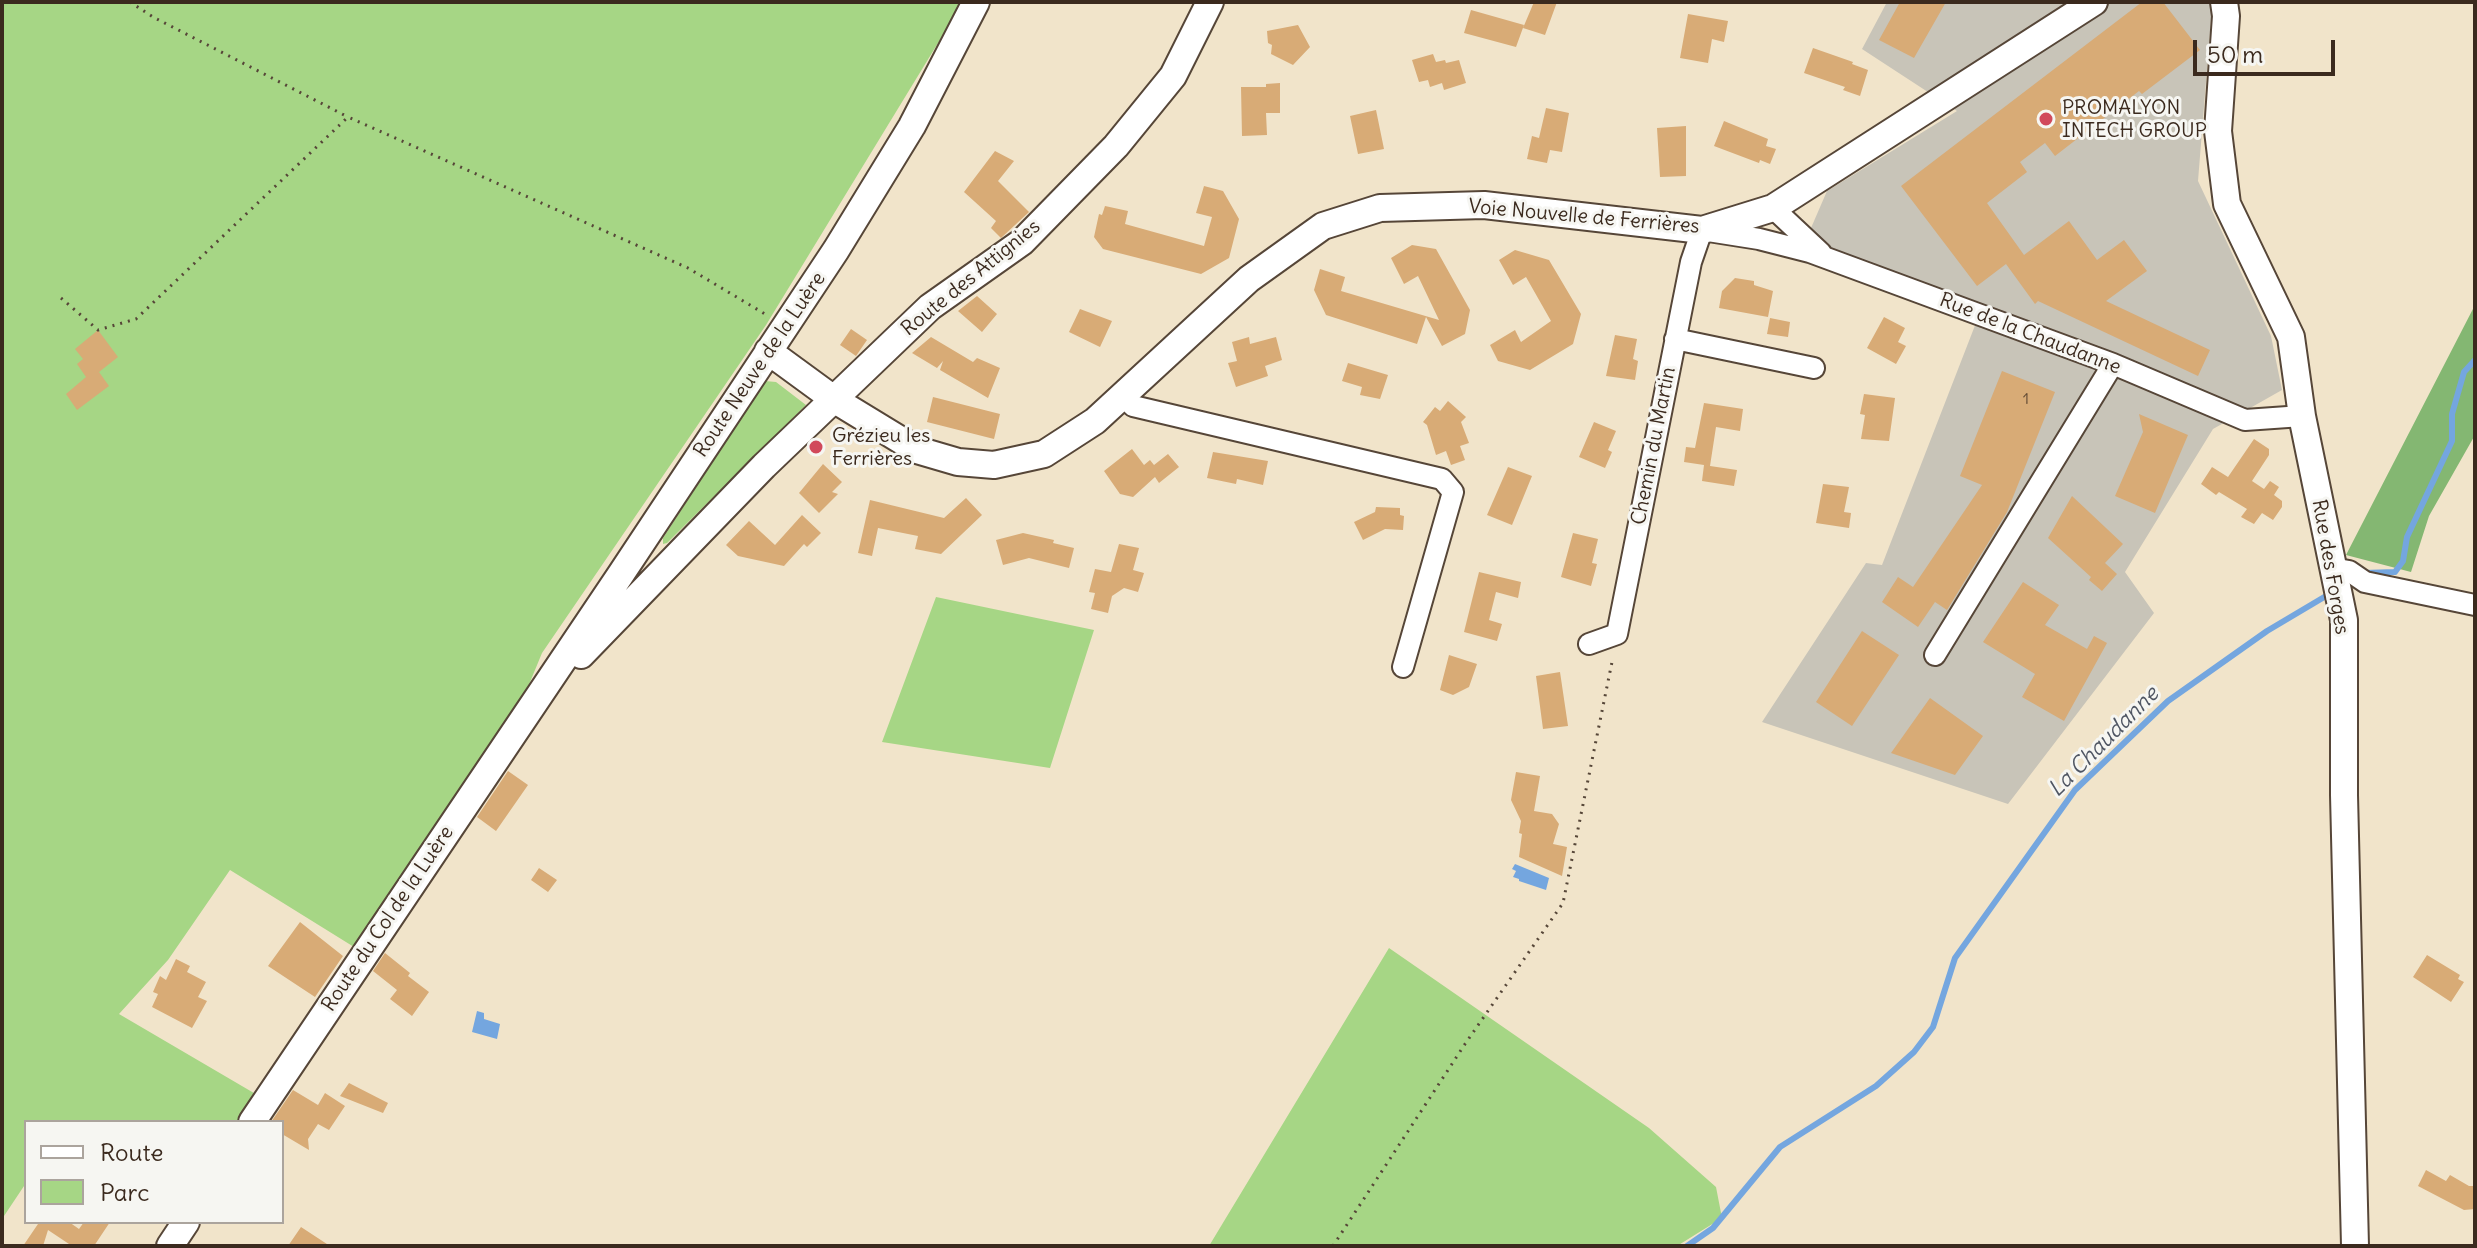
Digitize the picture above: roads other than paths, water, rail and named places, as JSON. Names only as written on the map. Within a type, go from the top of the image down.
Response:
[{"type":"street","name":"Route Neuve de la Luère","points":[[525,716],[785,326],[912,126],[976,2]]},
{"type":"street","name":"Route des Attignies","points":[[525,716],[764,466],[930,307],[1022,242],[1116,146],[1173,76],[1210,2]]},
{"type":"street","name":"Voie Nouvelle de Ferrières","points":[[768,351],[835,400],[917,450],[958,462],[994,465],[1044,454],[1095,421],[1249,279],[1323,226],[1380,208],[1484,205],[1702,230],[1773,208],[2094,2]]},
{"type":"street","name":"Rue des Forges","points":[[2224,2],[2226,16],[2218,131],[2227,204],[2291,337],[2302,416],[2345,575],[2344,795],[2355,1246]]},
{"type":"street","name":"Rue de la Chaudanne","points":[[1773,208],[1827,259],[2113,364],[2245,420],[2302,416]]},
{"type":"street","points":[[1702,230],[1759,239],[1827,259]]},
{"type":"street","name":"Chemin du Martin","points":[[1589,644],[1617,634],[1691,262],[1702,230]]},
{"type":"street","points":[[1675,339],[1814,368]]},
{"type":"street","points":[[1935,655],[2113,364]]},
{"type":"street","points":[[1123,395],[1133,406],[1442,479],[1453,492],[1403,667]]},
{"type":"street","points":[[633,556],[647,566],[669,566]]},
{"type":"street","points":[[2345,575],[2475,605]]},
{"type":"street","name":"Route du Col de la Luère","points":[[253,1120],[525,716]]},
{"type":"street","points":[[170,1246],[185,1224]]},
{"type":"water","points":[[1515,864],[1549,878],[1546,890],[1513,877]]},
{"type":"water","points":[[477,1011],[484,1013],[484,1019],[500,1024],[497,1039],[472,1032]]},
{"type":"waterway","name":"La Chaudanne","points":[[2364,573],[2395,572],[2403,561],[2407,537],[2452,441],[2452,414],[2464,372],[2475,360]]},
{"type":"waterway","name":"La Chaudanne","points":[[1687,1246],[1713,1228],[1780,1147],[1876,1086],[1914,1052],[1933,1027],[1955,958],[2075,790],[2168,701],[2267,631],[2331,593]]},
{"type":"place","name":"PROMALYON INTECH GROUP","points":[[2046,119]]},
{"type":"place","name":"Grézieu les Ferrières","points":[[816,447]]}]
